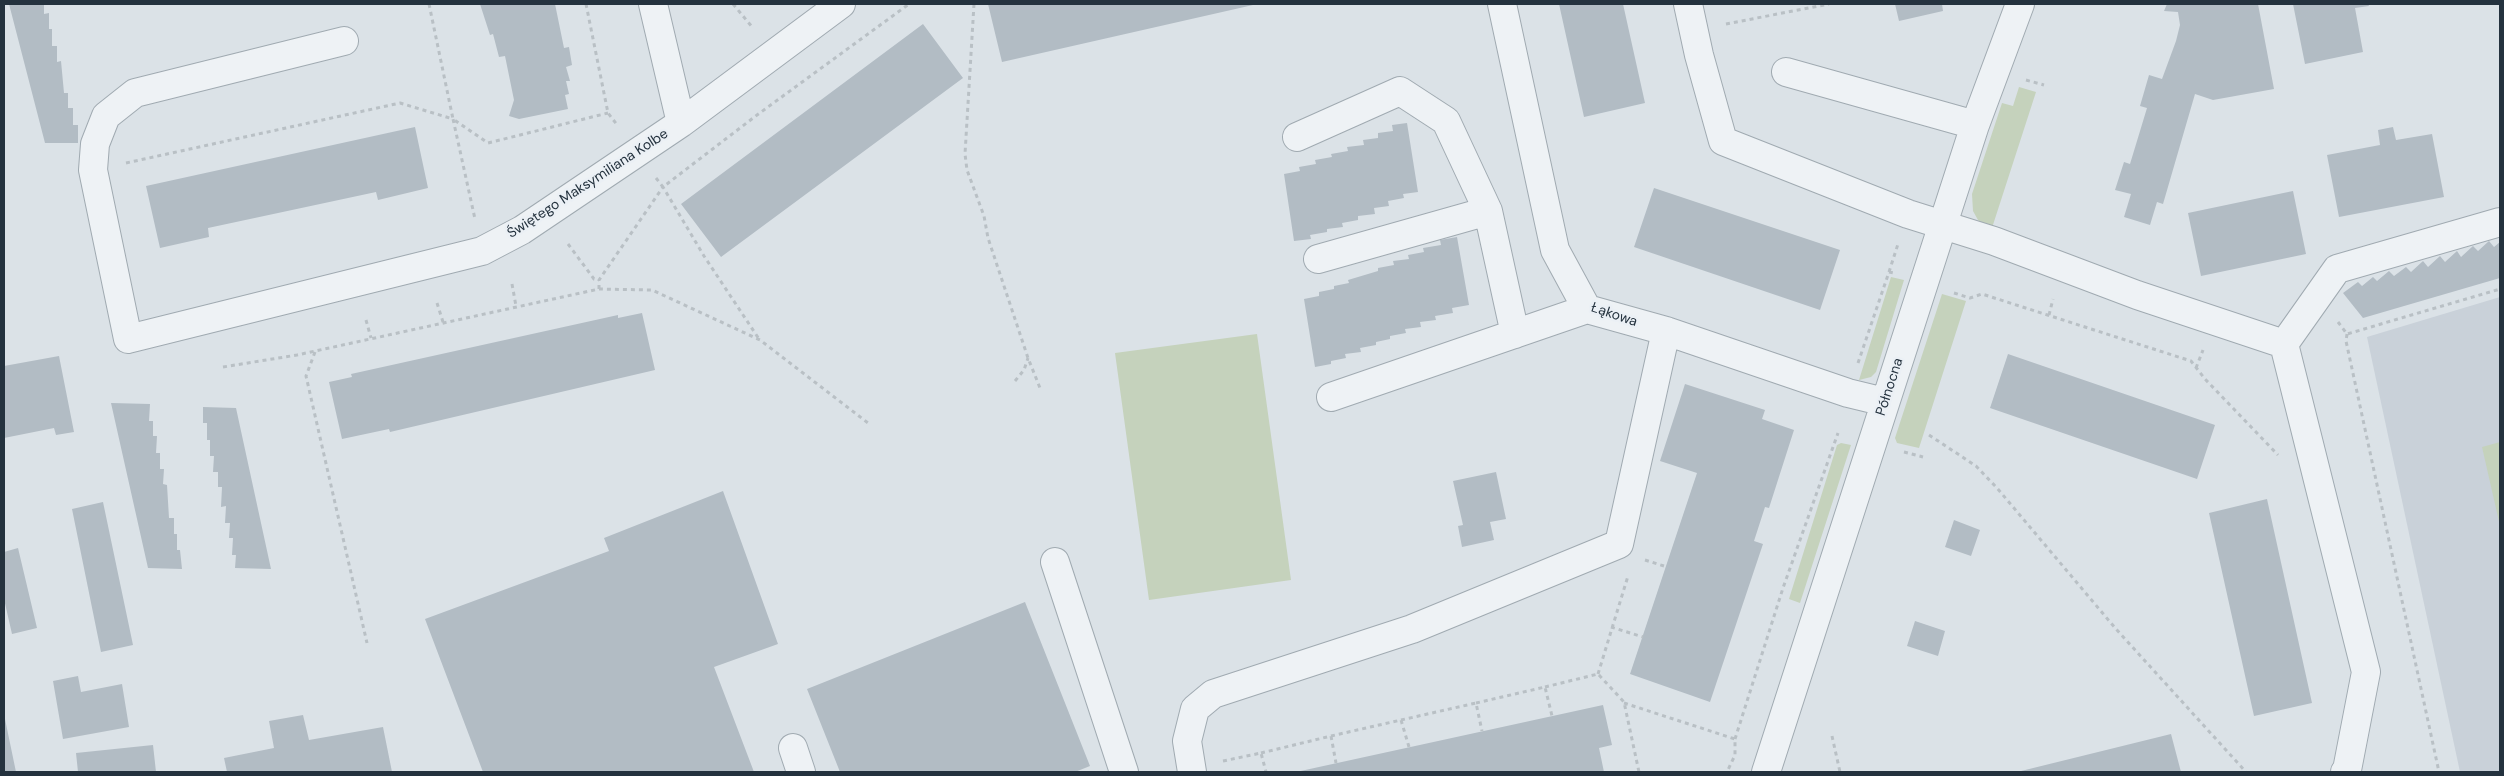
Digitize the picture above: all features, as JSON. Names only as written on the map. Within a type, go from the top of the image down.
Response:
[{"type":"street","points":[[653,4],[681,123]]},
{"type":"street","name":"Świętego Maksymiliana Kolbe","points":[[93,170],[128,339],[482,251],[522,230],[681,123],[841,4]]},
{"type":"street","name":"Łąkowa","points":[[1502,4],[1555,250],[1587,309],[1666,331],[1848,393],[1885,402]]},
{"type":"street","points":[[1688,4],[1723,141],[1908,214],[1944,224],[2137,294],[2284,344]]},
{"type":"street","name":"Północna","points":[[1766,772],[1975,125],[2020,4]]},
{"type":"street","points":[[93,170],[95,144],[106,116],[135,93],[344,41]]},
{"type":"street","points":[[1786,72],[1975,125]]},
{"type":"street","points":[[1297,137],[1400,91],[1446,121],[1488,211],[1515,334]]},
{"type":"street","points":[[1318,260],[1488,211]]},
{"type":"street","points":[[2345,772],[2347,770],[2366,672],[2284,344],[2337,269],[2500,222]]},
{"type":"street","points":[[1332,397],[1587,309]]},
{"type":"street","points":[[1192,770],[1187,741],[1195,709],[1213,694],[1412,629],[1619,544],[1666,331]]},
{"type":"street","points":[[1055,562],[1124,772]]},
{"type":"path","points":[[428,4],[482,251]]},
{"type":"path","points":[[93,170],[400,103],[453,119],[488,143],[608,113],[586,4]]},
{"type":"path","points":[[733,4],[753,29]]},
{"type":"path","points":[[974,4],[965,154],[967,170],[984,216],[988,238],[1028,358],[1040,388]]},
{"type":"path","points":[[1694,31],[1829,4]]},
{"type":"path","points":[[2022,79],[2044,85]]},
{"type":"path","points":[[599,290],[598,280],[663,188],[704,256],[760,340]]},
{"type":"path","points":[[568,244],[594,279],[598,280]]},
{"type":"path","points":[[512,284],[516,306]]},
{"type":"path","points":[[2346,334],[2500,288]]},
{"type":"path","points":[[223,367],[315,352],[442,322],[599,290],[652,290],[760,340],[868,423]]},
{"type":"path","points":[[1970,298],[1982,294],[2191,361],[2211,386],[2283,460]]},
{"type":"path","points":[[2319,295],[2346,334],[2439,772]]},
{"type":"path","points":[[2049,315],[2054,298]]},
{"type":"path","points":[[437,303],[442,322]]},
{"type":"path","points":[[366,320],[371,338]]},
{"type":"path","points":[[315,352],[306,376],[367,643]]},
{"type":"path","points":[[1015,381],[1024,370],[1028,358]]},
{"type":"path","points":[[1727,772],[1735,755],[1735,739],[1783,588],[1838,433]]},
{"type":"path","points":[[1929,434],[1976,466],[1997,488],[2116,629],[2246,772]]},
{"type":"path","points":[[1642,560],[1664,566]]},
{"type":"path","points":[[1598,674],[1628,575]]},
{"type":"path","points":[[1611,627],[1643,637]]},
{"type":"path","points":[[1192,770],[1261,752],[1598,674]]},
{"type":"path","points":[[1598,674],[1624,702],[1735,739]]},
{"type":"path","points":[[1545,687],[1552,716]]},
{"type":"path","points":[[1624,702],[1639,772]]},
{"type":"path","points":[[1476,703],[1482,731]]},
{"type":"path","points":[[1401,720],[1409,747]]},
{"type":"path","points":[[1331,736],[1336,763]]},
{"type":"path","points":[[1832,736],[1840,772]]},
{"type":"path","points":[[1261,752],[1266,772]]},
{"type":"shaded area","points":[[2500,297],[2500,772],[2460,772],[2367,337]]},
{"type":"green space","points":[[2019,87],[2036,92],[1991,231],[1978,220],[1973,211],[1972,194],[2002,103],[2013,106]]},
{"type":"green space","points":[[1891,277],[1904,280],[1876,372],[1871,377],[1859,380]]},
{"type":"green space","points":[[1942,294],[1966,301],[1919,448],[1897,443],[1895,438]]},
{"type":"green space","points":[[1257,334],[1291,580],[1149,600],[1115,353]]},
{"type":"green space","points":[[2500,442],[2500,526],[2482,447]]},
{"type":"green space","points":[[1841,443],[1851,445],[1800,603],[1789,599],[1837,445]]},
{"type":"building","points":[[9,4],[44,4],[44,14],[49,13],[49,29],[52,29],[52,46],[57,46],[57,62],[61,61],[64,93],[68,93],[68,108],[73,108],[73,125],[78,125],[78,143],[45,143]]},
{"type":"building","points":[[480,4],[555,4],[564,48],[569,47],[572,65],[566,67],[570,81],[566,81],[569,94],[565,95],[568,109],[519,119],[509,116],[514,100],[505,56],[499,57],[493,34],[490,35]]},
{"type":"building","points":[[988,4],[1253,4],[1253,5],[1002,62]]},
{"type":"building","points":[[1559,4],[1623,4],[1645,103],[1584,117]]},
{"type":"building","points":[[1895,4],[1942,4],[1943,11],[1899,21]]},
{"type":"building","points":[[2167,4],[2258,4],[2274,89],[2213,100],[2195,94],[2163,204],[2157,202],[2150,225],[2124,217],[2131,194],[2115,190],[2124,162],[2130,164],[2147,108],[2140,106],[2149,75],[2162,79],[2176,41],[2180,25],[2178,12],[2164,11]]},
{"type":"building","points":[[2293,4],[2368,4],[2369,6],[2355,8],[2363,52],[2305,64]]},
{"type":"building","points":[[923,24],[963,78],[721,257],[681,204]]},
{"type":"building","points":[[1407,123],[1418,192],[1403,194],[1404,198],[1388,201],[1389,206],[1374,208],[1375,214],[1358,216],[1358,220],[1342,223],[1343,227],[1327,229],[1327,232],[1310,235],[1311,239],[1294,241],[1284,174],[1300,171],[1299,167],[1316,164],[1315,160],[1332,157],[1331,154],[1348,151],[1347,147],[1364,145],[1363,140],[1378,138],[1378,133],[1393,131],[1392,125]]},
{"type":"building","points":[[415,127],[428,188],[378,200],[376,192],[208,228],[209,237],[160,248],[146,186]]},
{"type":"building","points":[[2393,127],[2396,140],[2432,134],[2444,197],[2339,217],[2327,155],[2380,145],[2378,130]]},
{"type":"building","points":[[1654,188],[1840,250],[1820,310],[1634,247]]},
{"type":"building","points":[[2293,191],[2306,254],[2201,276],[2188,213]]},
{"type":"building","points":[[1457,237],[1469,305],[1452,308],[1453,313],[1435,316],[1436,320],[1420,322],[1421,327],[1405,329],[1406,333],[1390,336],[1390,339],[1376,342],[1376,345],[1360,348],[1361,352],[1345,354],[1346,358],[1331,361],[1331,364],[1315,367],[1304,299],[1319,296],[1319,292],[1349,283],[1348,280],[1378,271],[1378,268],[1394,265],[1393,261],[1409,259],[1408,255],[1424,252],[1423,248],[1441,245],[1440,240]]},
{"type":"building","points":[[2489,241],[2494,247],[2500,242],[2500,278],[2363,318],[2343,293],[2358,282],[2362,286],[2373,277],[2377,281],[2389,271],[2394,276],[2406,267],[2411,272],[2423,261],[2428,267],[2440,256],[2445,262],[2457,251],[2461,257],[2473,246],[2478,251]]},
{"type":"building","points":[[642,313],[655,370],[390,432],[389,429],[342,439],[329,382],[352,377],[351,374],[618,315],[618,318]]},
{"type":"building","points":[[2008,354],[2215,425],[2197,479],[1990,408]]},
{"type":"building","points":[[59,356],[74,432],[56,435],[54,428],[4,438],[4,366]]},
{"type":"building","points":[[1685,384],[1765,410],[1762,419],[1794,430],[1769,508],[1765,507],[1754,541],[1763,544],[1710,702],[1630,674],[1697,473],[1660,461]]},
{"type":"building","points":[[111,403],[150,404],[149,421],[153,421],[153,436],[157,436],[156,453],[160,453],[160,469],[164,469],[163,484],[167,485],[169,518],[174,518],[174,534],[177,534],[177,550],[180,550],[182,569],[148,568]]},
{"type":"building","points":[[203,407],[236,408],[271,569],[235,568],[236,555],[232,555],[233,538],[229,538],[230,523],[225,523],[226,506],[221,507],[222,487],[218,487],[218,472],[213,472],[214,456],[210,456],[210,440],[207,440],[207,423],[203,423]]},
{"type":"building","points":[[1496,472],[1506,519],[1490,522],[1494,540],[1462,547],[1458,526],[1463,525],[1453,481]]},
{"type":"building","points":[[723,491],[778,644],[714,667],[754,772],[483,772],[425,619],[609,551],[604,538]]},
{"type":"building","points":[[2267,499],[2312,703],[2254,716],[2209,513]]},
{"type":"building","points":[[103,502],[133,645],[101,652],[72,509]]},
{"type":"building","points":[[1954,520],[1980,530],[1971,556],[1945,547]]},
{"type":"building","points":[[18,548],[37,628],[12,634],[4,599],[4,552]]},
{"type":"building","points":[[1025,602],[1090,766],[1075,772],[840,772],[807,689]]},
{"type":"building","points":[[1915,621],[1945,631],[1938,656],[1907,646]]},
{"type":"building","points":[[78,676],[81,692],[122,684],[129,727],[63,739],[53,681]]},
{"type":"building","points":[[1603,705],[1612,745],[1599,748],[1604,772],[1296,772]]},
{"type":"building","points":[[303,715],[309,740],[383,727],[392,772],[227,772],[224,758],[274,748],[269,721]]},
{"type":"building","points":[[5,719],[16,772],[4,772]]},
{"type":"building","points":[[2171,734],[2181,772],[2017,772]]},
{"type":"building","points":[[153,745],[156,772],[78,772],[76,753]]}]
